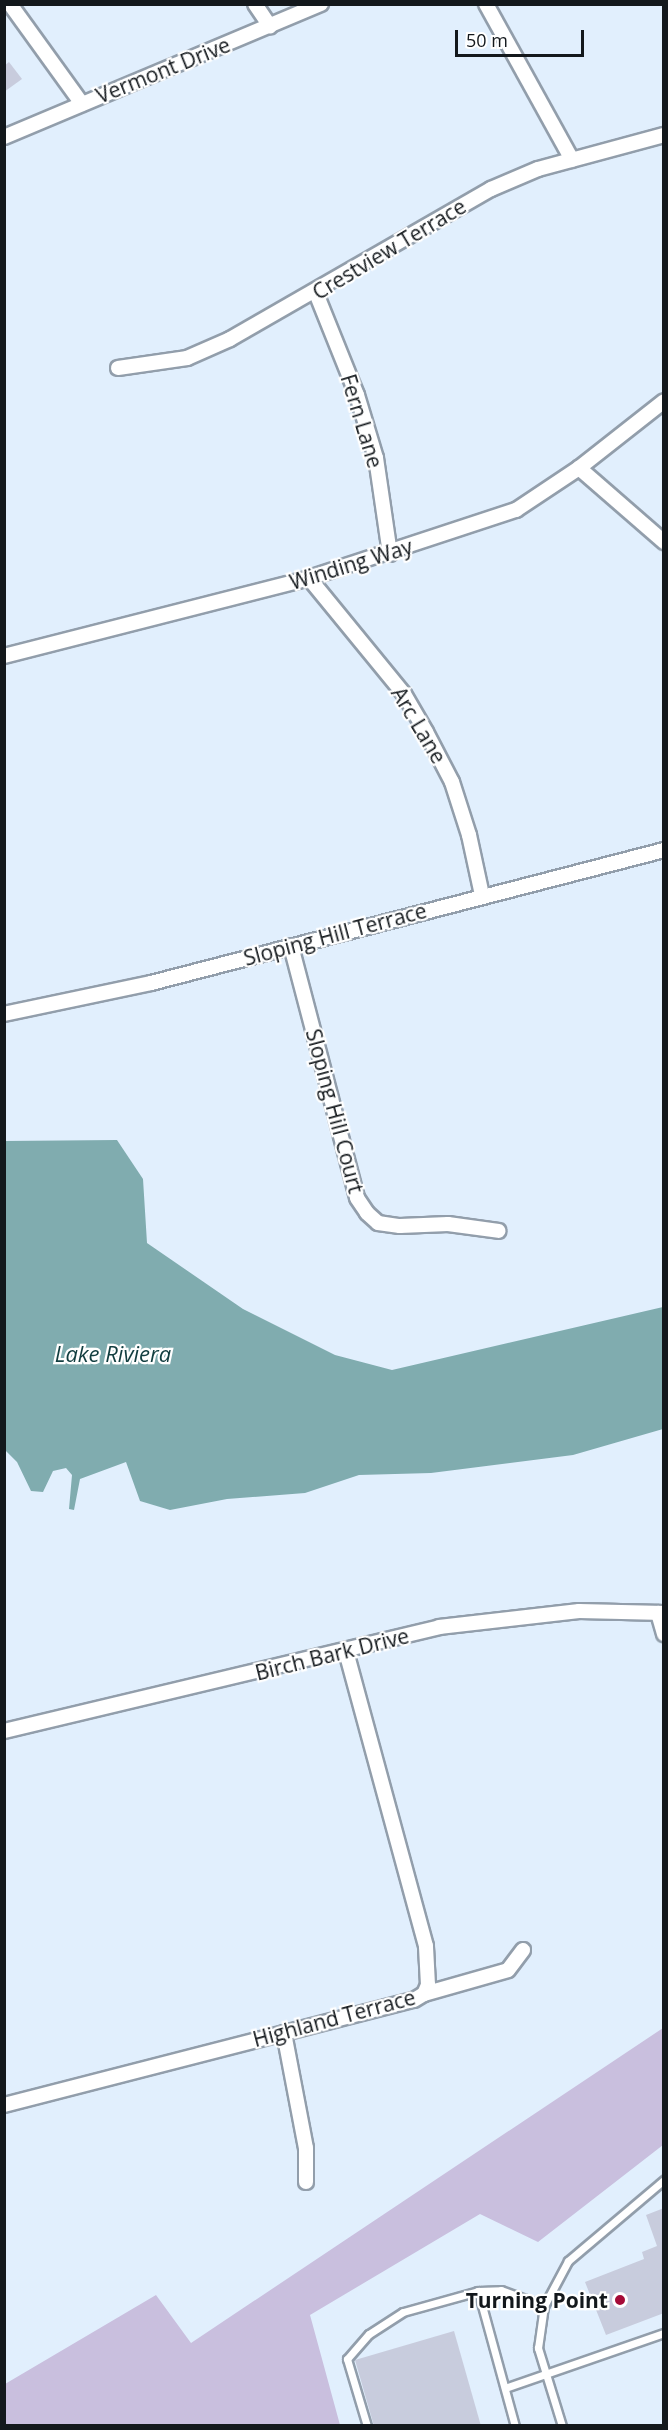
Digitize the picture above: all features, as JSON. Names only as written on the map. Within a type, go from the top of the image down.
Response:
[{"type":"street","points":[[10,4],[82,104]]},
{"type":"street","points":[[255,4],[270,26]]},
{"type":"street","name":"Vermont Drive","points":[[4,137],[321,4]]},
{"type":"street","points":[[486,4],[572,160]]},
{"type":"street","name":"Crestview Terrace","points":[[118,368],[187,358],[230,339],[316,293],[431,221],[491,189],[572,160],[663,135]]},
{"type":"street","name":"Fern Lane","points":[[316,293],[357,394],[376,458],[390,554]]},
{"type":"street","name":"Winding Way","points":[[4,656],[309,578],[390,554],[516,510],[579,468],[663,401]]},
{"type":"street","points":[[579,468],[663,542]]},
{"type":"street","name":"Arc Lane","points":[[309,578],[404,694],[426,732],[452,782],[469,835],[482,895]]},
{"type":"street","name":"Sloping Hill Terrace","points":[[4,1014],[151,983],[482,895],[663,850]]},
{"type":"street","name":"Sloping Hill Court","points":[[291,946],[357,1198],[367,1213],[378,1223],[400,1226],[448,1224],[499,1231]]},
{"type":"street","points":[[661,1613],[663,1634]]},
{"type":"street","name":"Birch Bark Drive","points":[[4,1731],[439,1627],[521,1615],[661,1613]]},
{"type":"street","name":"Highland Terrace","points":[[4,2104],[414,2000],[424,1994],[428,1979],[426,1946],[346,1651]]},
{"type":"street","points":[[424,1994],[508,1970],[523,1950]]},
{"type":"street","points":[[284,2032],[306,2148],[306,2182]]},
{"type":"lane","points":[[562,2426],[538,2348],[544,2306],[568,2261],[663,2180]]},
{"type":"lane","points":[[367,2426],[347,2359],[369,2334],[403,2312],[478,2291],[501,2289],[544,2306]]},
{"type":"lane","points":[[478,2291],[515,2426]]},
{"type":"lane","points":[[505,2388],[545,2376],[663,2333]]},
{"type":"shaded area","points":[[663,2028],[663,2145],[538,2242],[480,2214],[310,2315],[340,2425],[5,2425],[5,2384],[156,2295],[191,2343]]},
{"type":"water","name":"Lake Riviera","points":[[117,1140],[143,1179],[147,1243],[243,1309],[335,1355],[392,1370],[663,1307],[663,1429],[573,1455],[431,1473],[359,1475],[305,1493],[227,1499],[170,1510],[140,1501],[126,1462],[80,1479],[74,1510],[69,1509],[72,1475],[66,1468],[53,1471],[43,1492],[31,1491],[17,1462],[5,1450],[5,1141]]},
{"type":"building","points":[[9,62],[22,79],[4,92],[4,66]]},
{"type":"building","points":[[664,2208],[664,2313],[606,2335],[585,2282],[644,2259],[642,2252],[657,2246],[646,2215]]},
{"type":"building","points":[[454,2331],[481,2426],[374,2426],[355,2360]]},
{"type":"place","name":"Turning Point","points":[[620,2300]]}]
